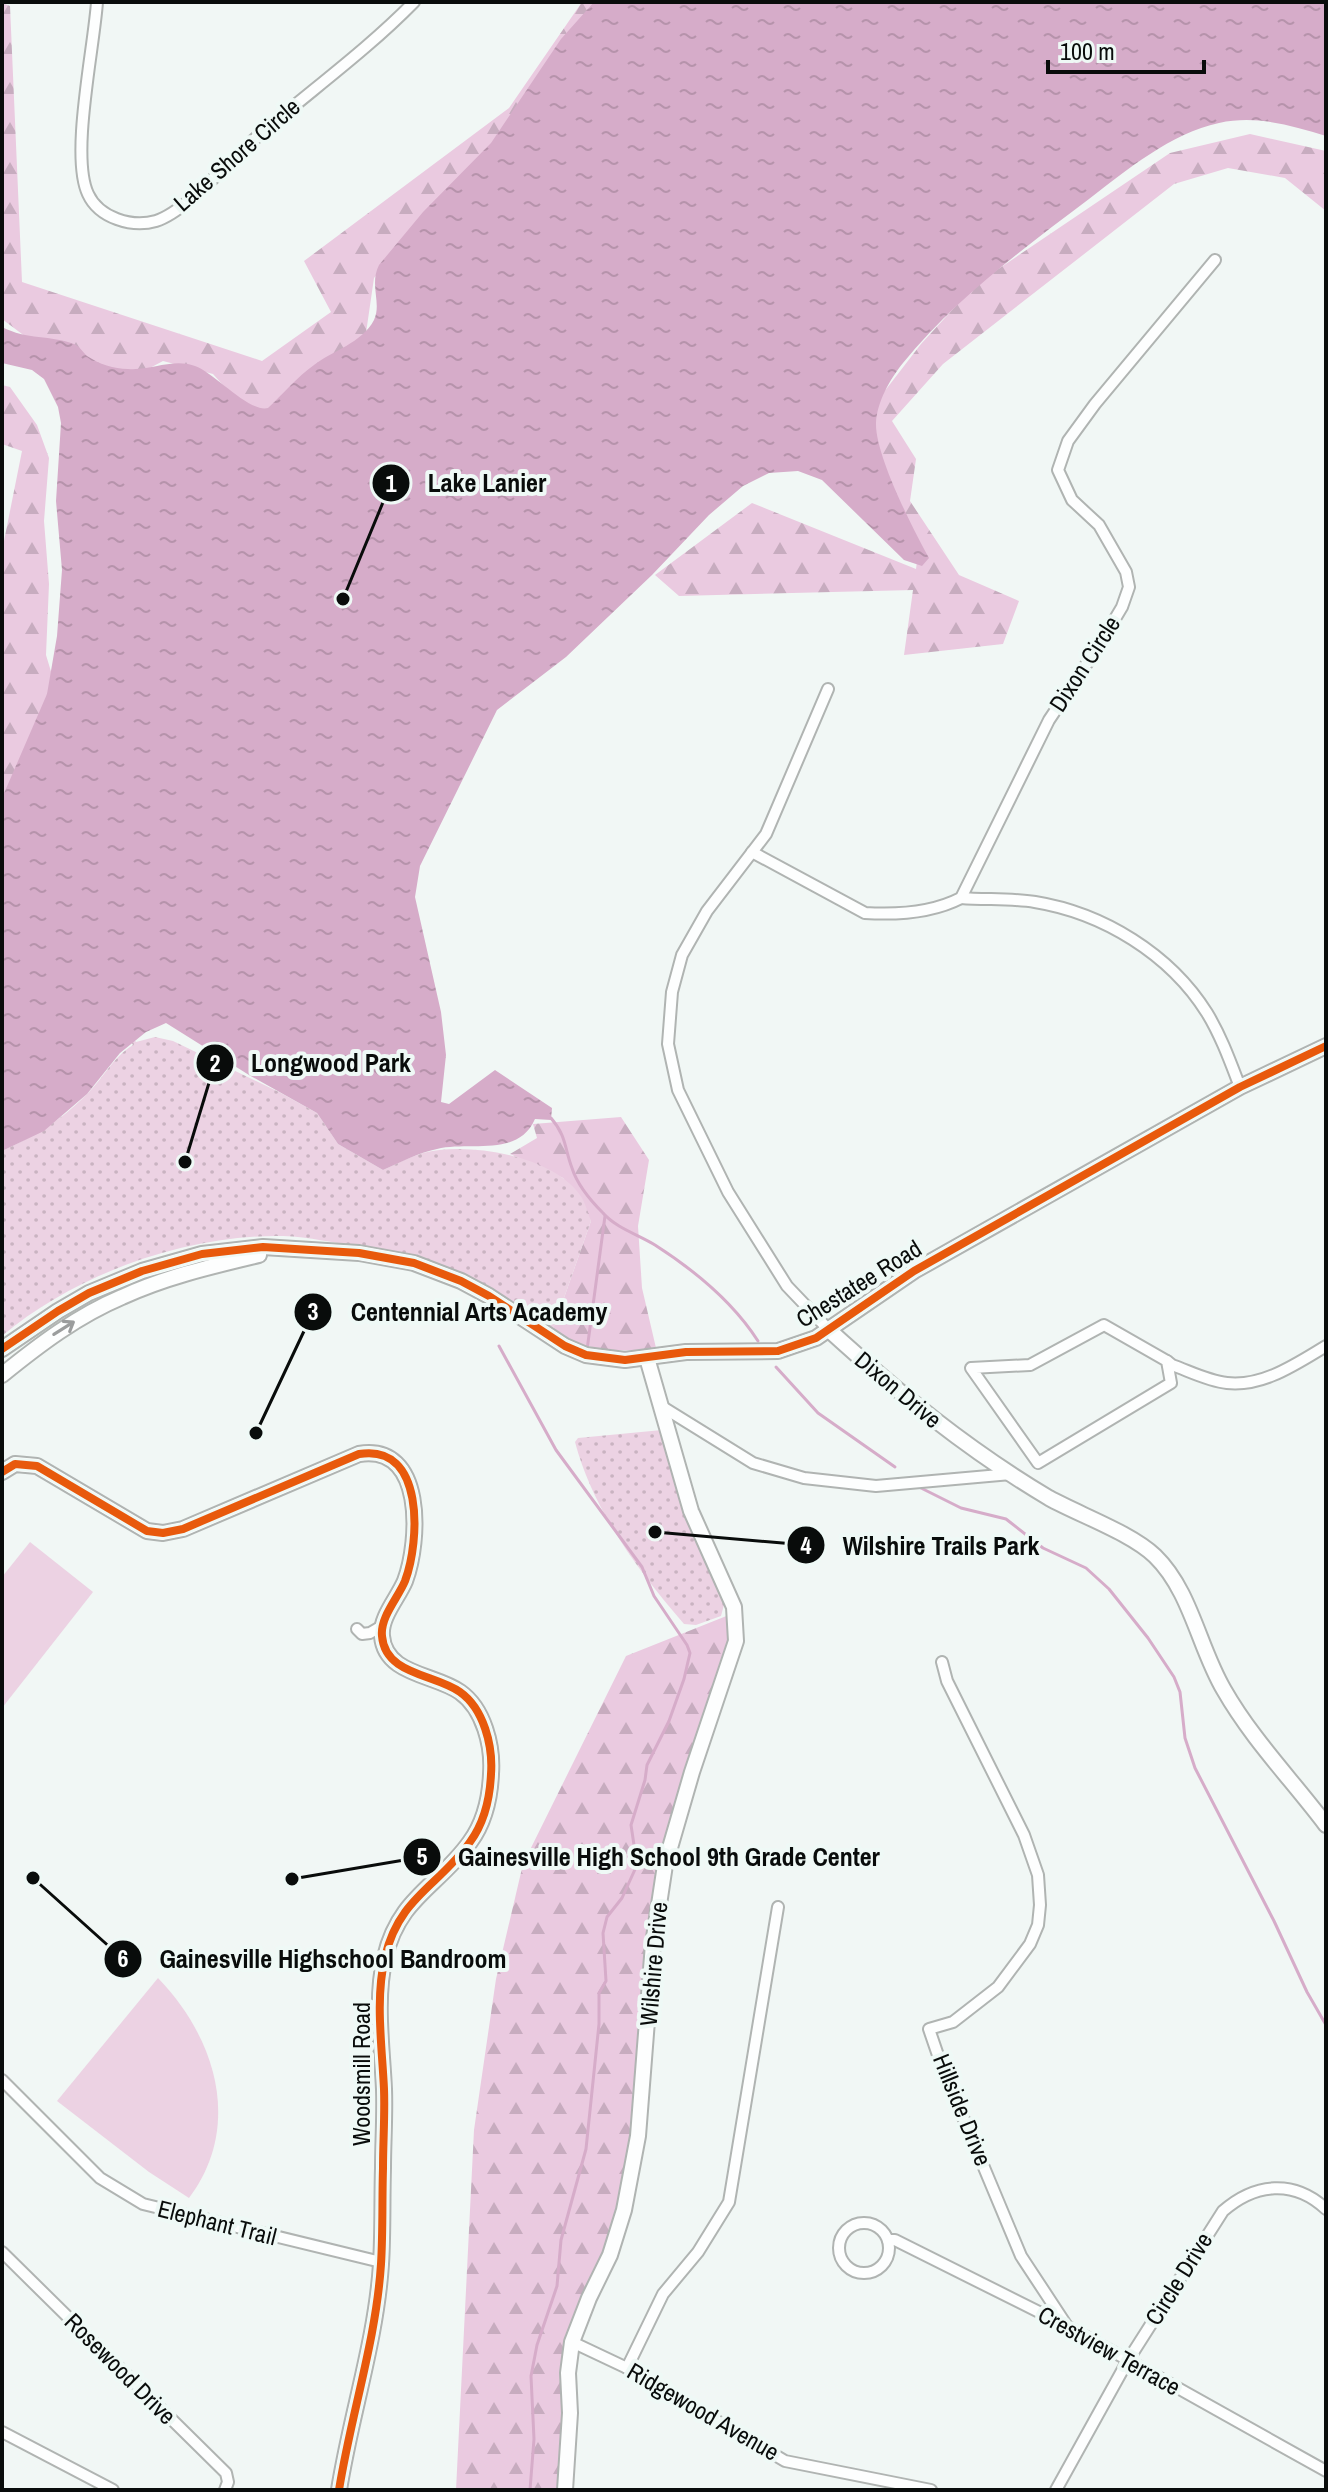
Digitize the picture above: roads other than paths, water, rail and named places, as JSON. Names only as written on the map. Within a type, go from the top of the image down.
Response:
[{"type":"street","name":"Lake Shore Circle","points":[[97,2],[84,115],[81,173],[88,196],[102,211],[118,221],[136,223],[156,221],[178,209],[414,2]]},
{"type":"street","name":"Dixon Circle","points":[[961,898],[1049,720],[1100,644],[1129,587],[1126,572],[1099,525],[1072,500],[1058,470],[1068,441],[1215,260]]},
{"type":"street","name":"Dixon Drive","points":[[828,689],[766,834],[707,911],[682,955],[672,992],[668,1044],[678,1090],[728,1192],[756,1240],[787,1286],[828,1329],[890,1386],[952,1435],[1048,1497],[1131,1540],[1153,1554],[1166,1568],[1180,1591],[1222,1688],[1261,1744],[1326,1825]]},
{"type":"street","points":[[752,852],[865,913],[935,909],[961,898],[1035,901],[1104,922],[1134,939],[1174,974],[1206,1011],[1224,1045],[1240,1087]]},
{"type":"street","name":"Chestatee Road","points":[[291,1248],[385,1256],[414,1263],[461,1281],[552,1338],[586,1355],[611,1359],[686,1352],[778,1351],[816,1338],[914,1271],[1240,1087],[1326,1046]]},
{"type":"street","points":[[2,1349],[89,1293],[142,1271],[202,1254],[263,1247],[291,1248]]},
{"type":"street","points":[[2,1375],[70,1324],[123,1296],[206,1269],[291,1248]]},
{"type":"street","points":[[1167,1361],[1171,1383],[1038,1463],[971,1368],[1030,1365],[1104,1325],[1167,1361],[1172,1365],[1223,1382],[1244,1383],[1268,1377],[1326,1346]]},
{"type":"street","name":"Wilshire Drive","points":[[565,2490],[570,2413],[568,2373],[572,2342],[610,2255],[624,2210],[638,2136],[653,1944],[665,1865],[736,1641],[734,1607],[691,1511],[647,1358]]},
{"type":"street","points":[[661,1406],[753,1463],[804,1478],[876,1486],[1013,1474]]},
{"type":"street","points":[[2,1472],[15,1464],[37,1466],[147,1531],[173,1532],[350,1456],[367,1453],[393,1461],[408,1481],[413,1503],[414,1538],[404,1582],[382,1626],[362,1634],[357,1629]]},
{"type":"street","name":"Woodsmill Road","points":[[339,2490],[371,2342],[381,2262],[384,2090],[379,2039],[385,1956],[400,1919],[413,1900],[472,1841],[488,1801],[492,1773],[487,1736],[474,1704],[454,1688],[394,1661],[385,1650],[382,1626]]},
{"type":"street","name":"Hillside Drive","points":[[942,1662],[947,1681],[1024,1835],[1038,1875],[1040,1905],[1038,1925],[1030,1944],[998,1987],[953,2022],[929,2029],[1021,2256],[1067,2326]]},
{"type":"street","points":[[627,2368],[663,2294],[698,2252],[729,2202],[778,1907]]},
{"type":"street","name":"Elephant Trail","points":[[2,2080],[100,2178],[143,2204],[381,2262]]},
{"type":"street","name":"Circle Drive","points":[[1056,2490],[1127,2362],[1223,2211],[1235,2200],[1276,2187],[1292,2188],[1308,2194],[1326,2209]]},
{"type":"street","points":[[871,2223],[888,2240],[888,2257],[877,2270],[868,2273],[852,2270],[840,2257],[839,2241],[848,2227],[856,2224],[871,2223]]},
{"type":"street","name":"Crestview Terrace","points":[[888,2240],[895,2240],[1067,2326],[1326,2471]]},
{"type":"street","name":"Rosewood Drive","points":[[2,2252],[226,2473],[228,2482],[225,2490]]},
{"type":"street","name":"Ridgewood Avenue","points":[[572,2342],[627,2368],[785,2461],[931,2490]]},
{"type":"street","points":[[2,2432],[113,2490]]},
{"type":"water","points":[[594,2],[1326,2],[1326,136],[1287,125],[1246,120],[1219,123],[1184,135],[1134,165],[1015,256],[923,340],[889,383],[876,423],[888,472],[929,558],[922,566],[904,560],[822,480],[798,471],[769,473],[743,486],[709,515],[652,575],[566,657],[497,710],[420,866],[415,897],[441,1012],[446,1055],[441,1102],[449,1104],[495,1070],[552,1108],[551,1120],[535,1119],[527,1131],[505,1144],[437,1149],[383,1170],[338,1144],[317,1113],[166,1023],[146,1032],[120,1053],[87,1094],[44,1131],[2,1151],[2,798],[47,694],[57,636],[62,570],[56,501],[61,423],[58,407],[44,379],[32,370],[2,363],[2,327],[21,334],[74,344],[87,356],[107,366],[137,369],[178,363],[195,366],[251,405],[268,408],[308,370],[369,328],[376,314],[375,280],[379,265],[423,212],[491,143],[561,39]]},
{"type":"waterway","points":[[551,1118],[563,1137],[577,1180],[598,1208],[614,1223],[655,1245],[698,1276],[725,1300],[758,1341]]},
{"type":"waterway","points":[[587,1350],[605,1216]]},
{"type":"waterway","points":[[499,1346],[556,1450],[642,1567],[654,1596],[690,1653],[669,1721],[647,1765],[631,1825],[637,1865],[622,1898],[607,1917],[603,1933],[606,1981],[599,1993],[599,2024],[586,2149],[561,2240],[557,2286],[537,2345],[531,2376],[534,2439],[530,2490]]},
{"type":"waterway","points":[[776,1367],[818,1413],[895,1467]]},
{"type":"waterway","points":[[919,1487],[961,1508],[1006,1519],[1043,1548],[1086,1568],[1109,1589],[1148,1638],[1174,1677],[1180,1692],[1185,1738],[1195,1768],[1326,2025]]},
{"type":"place","name":"Lake Lanier","points":[[343,599]]},
{"type":"place","name":"Longwood Park","points":[[185,1162]]},
{"type":"place","name":"Centennial Arts Academy","points":[[256,1433]]},
{"type":"place","name":"Wilshire Trails Park","points":[[655,1532]]},
{"type":"place","name":"Gainesville Highschool Bandroom","points":[[33,1878]]},
{"type":"place","name":"Gainesville High School 9th Grade Center","points":[[292,1879]]}]
